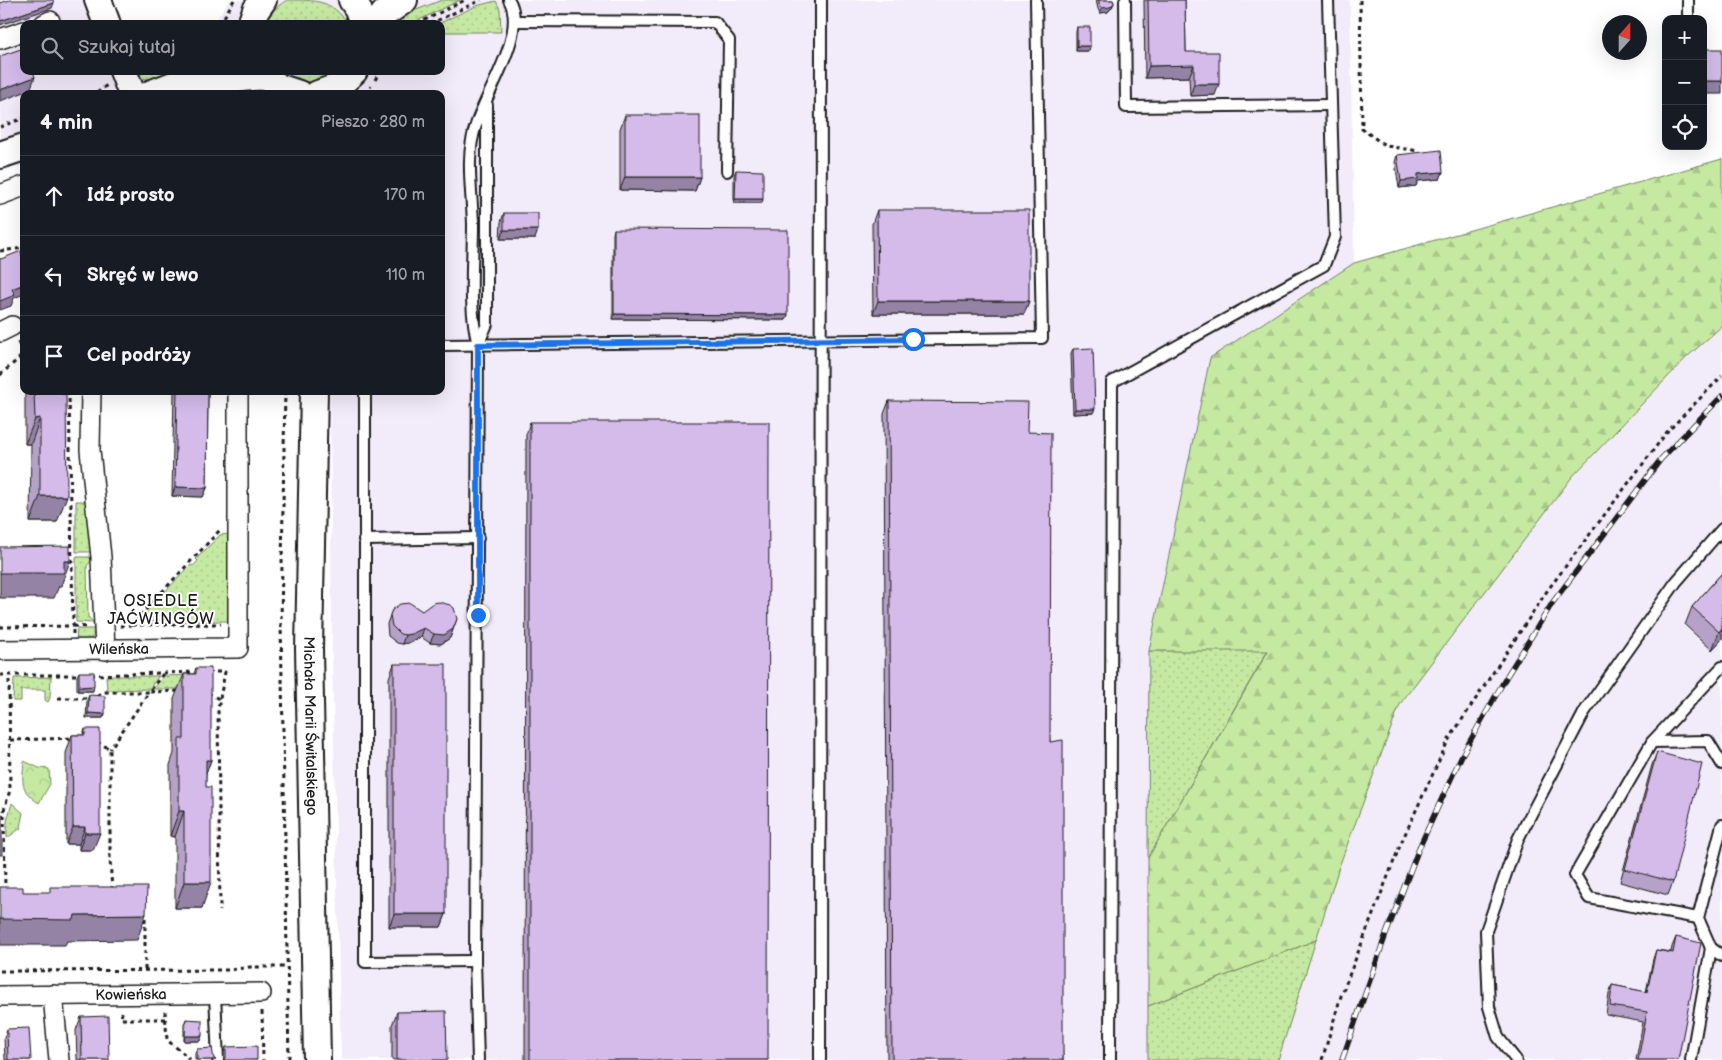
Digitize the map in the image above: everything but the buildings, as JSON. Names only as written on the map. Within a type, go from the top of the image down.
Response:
[{"type":"main road","points":[[98,0],[105,20]]},
{"type":"main road","points":[[252,20],[256,10],[263,0]]},
{"type":"main road","points":[[352,0],[362,20]]},
{"type":"main road","points":[[379,20],[384,14],[404,0]]},
{"type":"main road","points":[[125,75],[130,90]]},
{"type":"main road","points":[[160,90],[198,75]]},
{"type":"main road","points":[[202,90],[235,78],[250,76],[278,85]]},
{"type":"main road","points":[[0,155],[20,148]]},
{"type":"main road","name":"Michała Marii Świtalskiego","points":[[314,395],[310,649],[318,1060]]},
{"type":"street","points":[[0,39],[20,32]]},
{"type":"street","points":[[0,195],[20,188]]},
{"type":"street","points":[[91,395],[90,450],[101,557],[105,650]]},
{"type":"street","points":[[238,395],[238,623]]},
{"type":"street","name":"Wileńska","points":[[0,650],[238,648],[238,623]]},
{"type":"street","name":"Kowieńska","points":[[0,996],[261,993]]},
{"type":"street","points":[[53,995],[59,1060]]},
{"type":"lane","points":[[478,1060],[475,961],[478,345],[473,325],[473,222],[470,148],[476,125],[511,42],[515,21],[509,0]]},
{"type":"lane","points":[[820,1060],[821,0]]},
{"type":"lane","points":[[445,345],[821,339],[1042,338],[1036,0]]},
{"type":"lane","points":[[1125,0],[1126,106],[1331,105]]},
{"type":"lane","points":[[1110,1060],[1112,382],[1324,265],[1335,237],[1328,0]]},
{"type":"lane","points":[[1688,0],[1688,15]]},
{"type":"lane","points":[[515,21],[715,22],[729,40],[726,171]]},
{"type":"lane","points":[[478,345],[487,324],[487,98]]},
{"type":"lane","points":[[364,395],[365,962],[475,961]]},
{"type":"lane","points":[[1516,1060],[1498,1037],[1489,1007],[1486,932],[1518,840],[1585,711],[1676,582],[1722,529]]},
{"type":"lane","points":[[364,540],[478,538]]},
{"type":"lane","points":[[1698,918],[1589,898],[1575,875],[1652,742],[1722,667]]},
{"type":"lane","points":[[1652,742],[1708,741],[1722,764]]},
{"type":"lane","points":[[1722,825],[1698,918],[1711,948],[1722,956]]},
{"type":"lane","points":[[1691,1060],[1711,948]]},
{"type":"lane","points":[[215,994],[218,1060]]},
{"type":"path","points":[[222,20],[234,0]]},
{"type":"path","points":[[425,20],[465,0]]},
{"type":"path","points":[[438,20],[481,0]]},
{"type":"path","points":[[1360,0],[1362,129],[1386,146],[1419,151]]},
{"type":"path","points":[[0,127],[20,120]]},
{"type":"path","points":[[0,250],[20,248]]},
{"type":"path","points":[[0,375],[20,358]]},
{"type":"path","points":[[1322,1060],[1342,996],[1398,852],[1448,741],[1547,591],[1667,432],[1722,376]]},
{"type":"path","points":[[68,395],[73,675]]},
{"type":"path","points":[[285,395],[281,632],[289,1060]]},
{"type":"path","points":[[131,625],[220,530],[238,529]]},
{"type":"path","points":[[62,554],[71,554]]},
{"type":"path","points":[[0,627],[104,627],[238,623]]},
{"type":"path","points":[[190,672],[196,678]]},
{"type":"path","points":[[89,674],[225,672],[218,709],[220,911]]},
{"type":"path","points":[[112,894],[110,858],[110,749],[164,673]]},
{"type":"path","points":[[0,675],[81,675]]},
{"type":"path","points":[[5,896],[2,810],[10,790],[10,675]]},
{"type":"path","points":[[58,698],[91,698],[104,692],[185,691]]},
{"type":"path","points":[[205,691],[220,699]]},
{"type":"path","points":[[10,740],[81,737]]},
{"type":"path","points":[[90,737],[110,749]]},
{"type":"path","points":[[145,908],[145,970]]},
{"type":"path","points":[[0,972],[230,970],[250,967],[287,967]]},
{"type":"path","points":[[261,993],[263,1060]]},
{"type":"path","points":[[164,995],[167,1040],[188,1057],[188,1060]]},
{"type":"shaded area","points":[[0,0],[90,0],[98,20],[20,20],[20,75],[445,75],[445,20],[216,20],[229,0],[1350,0],[1354,263],[1210,358],[1149,651],[1148,1060],[341,1060],[332,654],[330,395],[445,395],[445,90],[20,90],[20,166],[0,172]]},
{"type":"shaded area","points":[[1722,326],[1722,1060],[1278,1060],[1340,864],[1399,704],[1572,477],[1687,357]]},
{"type":"green space","points":[[287,0],[315,1],[330,6],[345,20],[268,20],[274,10]]},
{"type":"green space","points":[[442,0],[460,0],[419,20],[402,20],[401,16]]},
{"type":"green space","points":[[496,1],[500,9],[501,32],[445,32],[445,21],[476,6]]},
{"type":"green space","points":[[139,75],[166,75],[151,79],[137,76]]},
{"type":"green space","points":[[285,75],[329,75],[306,82],[292,79]]},
{"type":"green space","points":[[1722,159],[1722,326],[1687,357],[1572,477],[1400,704],[1340,864],[1316,940],[1148,1006],[1148,858],[1268,651],[1149,651],[1210,358],[1354,263]]},
{"type":"green space","points":[[76,501],[87,501],[94,552],[76,552]]},
{"type":"green space","points":[[231,534],[230,621],[140,622],[139,618],[191,565],[193,566],[198,561],[196,559],[220,535]]},
{"type":"green space","points":[[76,557],[94,557],[87,566],[88,617],[94,623],[76,622]]},
{"type":"green space","points":[[77,629],[96,629],[93,636],[89,639],[76,642]]},
{"type":"green space","points":[[1268,650],[1148,858],[1149,651]]},
{"type":"green space","points":[[190,675],[203,689],[153,689],[164,676]]},
{"type":"green space","points":[[106,676],[159,676],[149,689],[107,690]]},
{"type":"green space","points":[[51,677],[50,698],[48,702],[45,700],[45,690],[21,690],[21,701],[13,701],[14,678]]},
{"type":"green space","points":[[24,761],[39,768],[49,769],[50,784],[39,803],[25,790],[23,780]]},
{"type":"green space","points":[[12,803],[23,813],[21,828],[7,838],[7,821]]},
{"type":"green space","points":[[1316,940],[1278,1060],[1148,1060],[1148,1006]]},
{"type":"railway","points":[[1342,1060],[1385,937],[1419,848],[1462,755],[1508,674],[1553,602],[1661,459],[1722,396]]},
{"type":"district","name":"OSIEDLE JAĆWINGÓW","points":[[161,610]]},
{"type":"route","points":[[478,615],[478,345],[913,339]]}]
